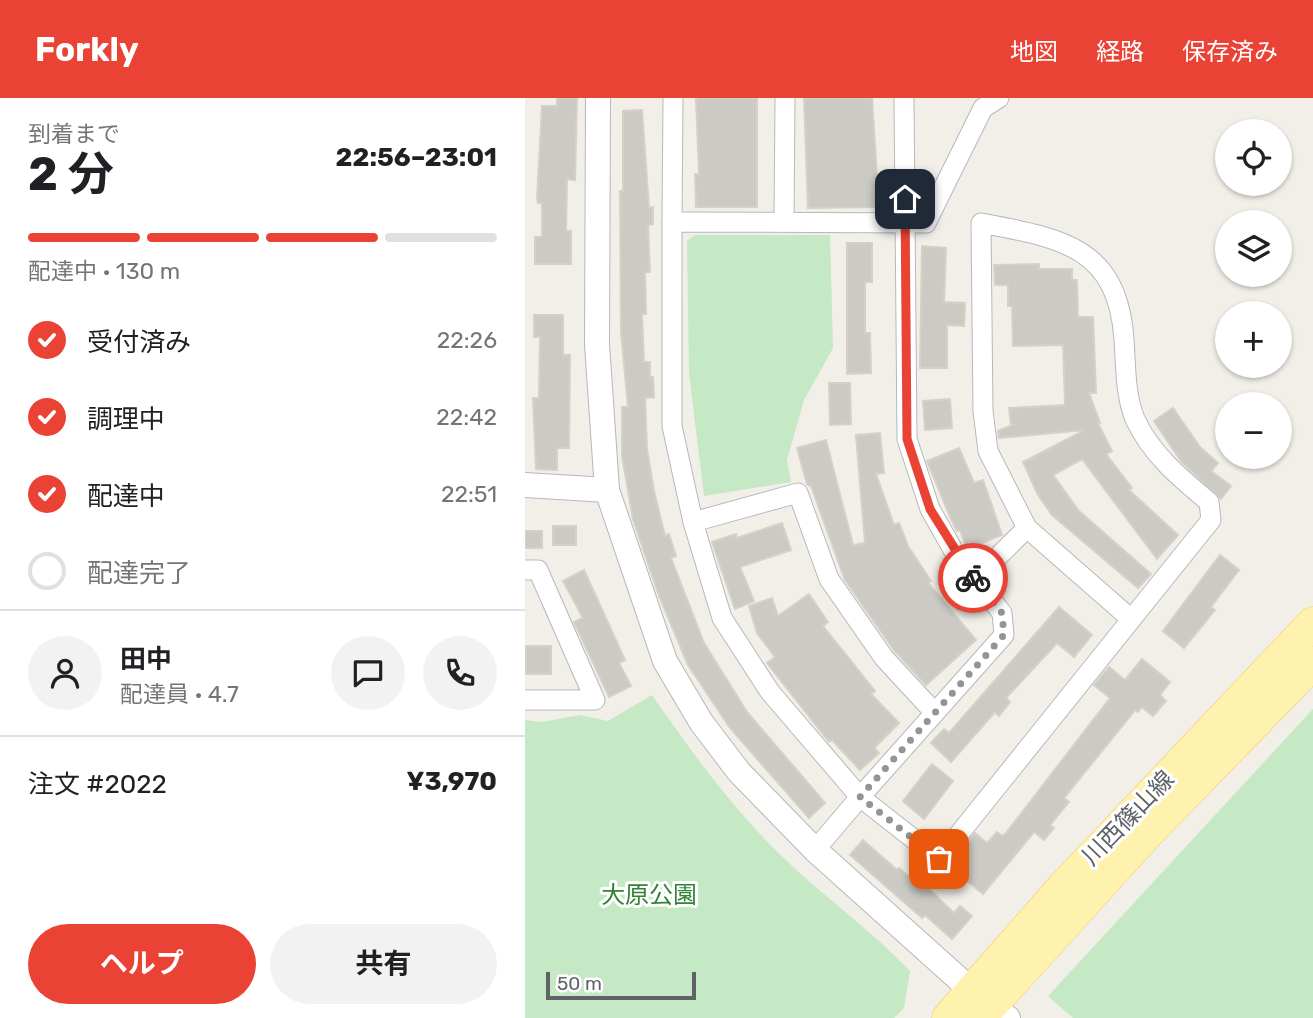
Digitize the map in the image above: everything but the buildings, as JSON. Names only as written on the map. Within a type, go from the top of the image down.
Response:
[{"type":"main road","name":"川西篠山線","points":[[988,1008],[1073,876],[1313,623]]},
{"type":"main road","name":"川西篠山線","points":[[948,1018],[988,1008],[1146,835],[1313,663]]},
{"type":"street","points":[[598,98],[597,344],[607,490],[665,662],[701,722],[739,772],[815,850],[988,1008]]},
{"type":"street","points":[[673,98],[672,426],[694,522],[722,618],[770,692],[860,797],[939,859],[1211,520],[1209,502],[1170,470],[1135,418],[1128,386],[1118,297],[1101,270],[1076,249],[1046,235],[981,223],[983,411],[988,451],[1027,528],[1131,619]]},
{"type":"street","points":[[784,221],[785,98]]},
{"type":"street","points":[[815,850],[1004,635],[1002,613],[974,580],[930,509],[907,439],[904,98]]},
{"type":"street","points":[[672,222],[926,223],[983,108],[999,98]]},
{"type":"street","points":[[525,485],[607,490]]},
{"type":"street","points":[[694,522],[798,493],[829,579],[884,658],[934,712]]},
{"type":"street","points":[[974,580],[1027,528]]},
{"type":"street","points":[[525,570],[538,570],[595,700],[525,700]]},
{"type":"green space","points":[[695,235],[830,235],[833,348],[804,400],[787,460],[791,482],[704,496],[689,374],[687,241]]},
{"type":"green space","name":"大原公園","points":[[652,695],[700,762],[770,845],[910,971],[904,1008],[894,1018],[525,1018],[525,720],[542,722],[580,715],[608,721]]},
{"type":"green space","points":[[1313,709],[1313,1018],[1073,1018],[1048,996]]},
{"type":"way so far","points":[[939,859],[860,797],[1004,635],[1002,613],[973,578]]},
{"type":"route","points":[[905,199],[904,372],[907,439],[930,509],[956,555],[973,578]]}]
